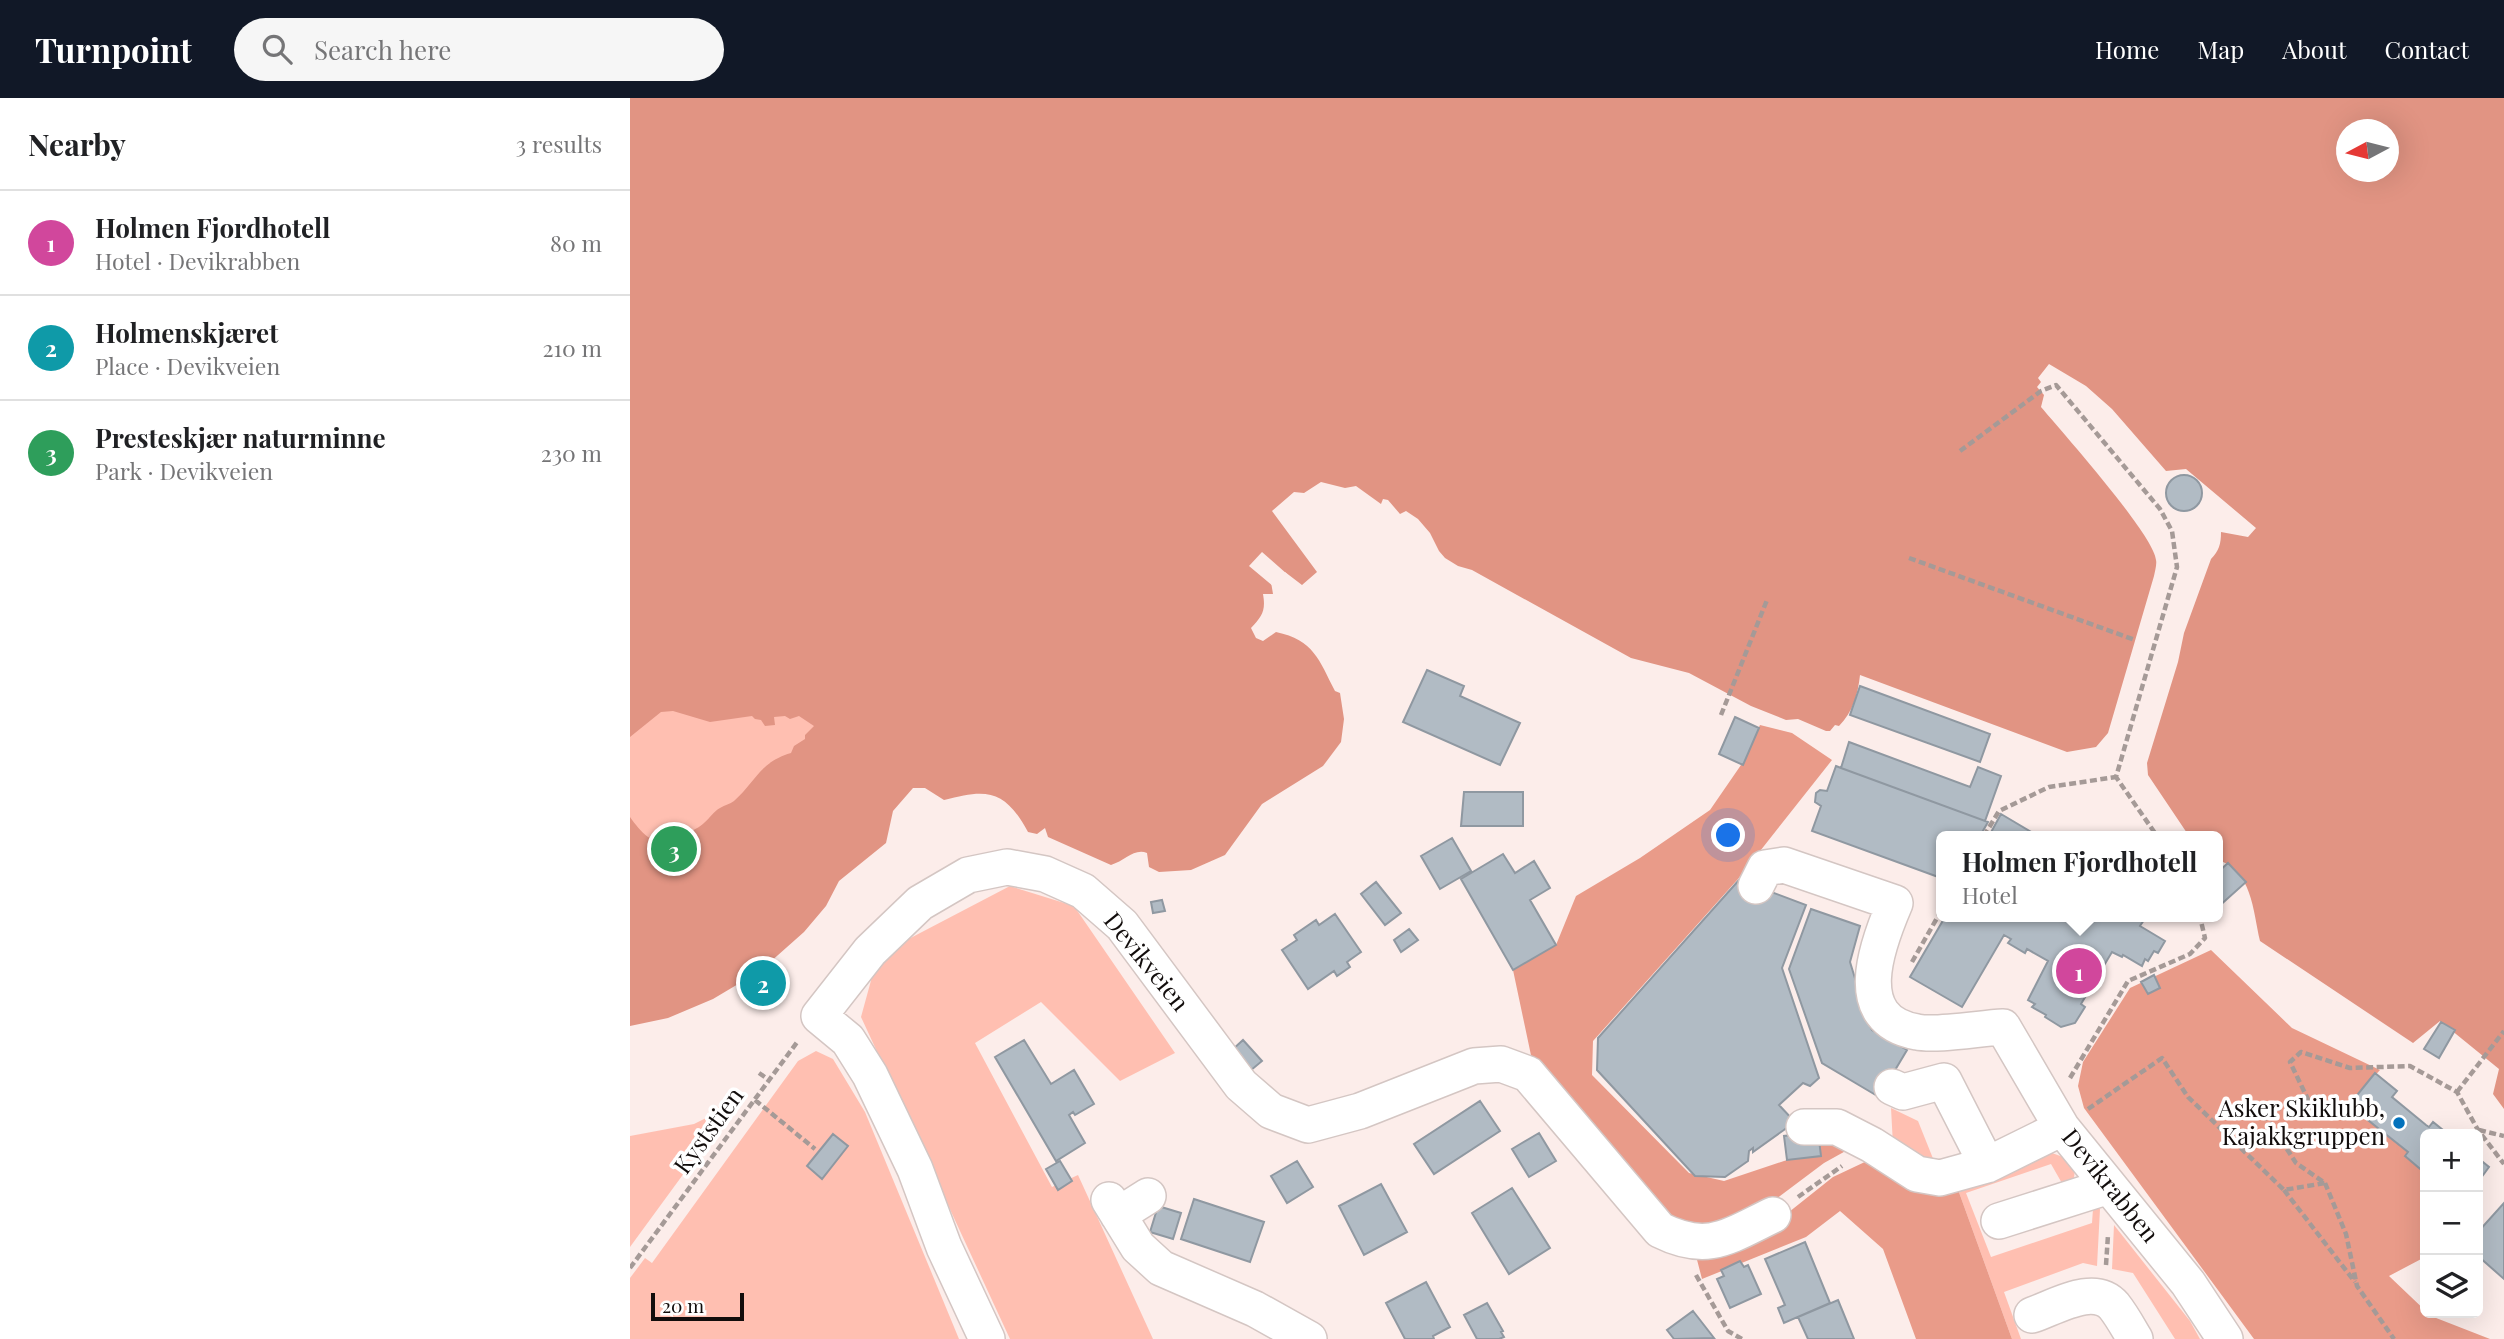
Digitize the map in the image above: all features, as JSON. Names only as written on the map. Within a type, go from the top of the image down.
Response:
[{"type":"street","name":"Devikrabben","points":[[1756,886],[1765,868],[1776,864],[1895,903],[1878,944],[1872,980],[1878,1007],[1896,1027],[1919,1033],[2003,1027],[2057,1118],[2188,1283],[2225,1339]]},
{"type":"street","name":"Devikveien","points":[[818,1016],[870,951],[920,903],[968,874],[1007,867],[1045,874],[1083,891],[1122,925],[1241,1085],[1271,1111],[1308,1125],[1360,1111],[1474,1066],[1501,1065],[1528,1074],[1660,1230],[1675,1237]]},
{"type":"street","points":[[818,1016],[848,1040],[870,1075],[915,1169],[944,1247],[987,1339]]},
{"type":"street","points":[[1892,1087],[1903,1091],[1944,1081],[1987,1165]]},
{"type":"street","points":[[1804,1127],[1837,1127],[1872,1145],[1917,1174],[1940,1178],[1987,1165],[2057,1118]]},
{"type":"street","points":[[1999,1221],[2109,1186]]},
{"type":"street","points":[[1148,1196],[1114,1208],[1138,1247],[1161,1268],[1255,1309],[1310,1339]]},
{"type":"street","points":[[1675,1237],[1696,1242],[1719,1241],[1773,1215]]},
{"type":"street","points":[[2032,1315],[2090,1295],[2103,1297],[2114,1307],[2136,1339]]},
{"type":"path","points":[[1961,451],[2041,391],[2056,384],[2160,509],[2172,531],[2177,567],[2116,777]]},
{"type":"path","points":[[1909,558],[2135,640]]},
{"type":"path","points":[[1721,715],[1767,600]]},
{"type":"path","points":[[1987,831],[1999,811],[2049,787],[2116,777]]},
{"type":"path","points":[[2116,777],[2154,831]]},
{"type":"path","points":[[1906,971],[1936,920]]},
{"type":"path","points":[[2057,1118],[2128,981],[2190,954],[2205,938],[2201,922]]},
{"type":"path","name":"Kyststien","points":[[630,1268],[818,1016]]},
{"type":"path","points":[[2457,1093],[2504,1031]]},
{"type":"path","points":[[2357,1286],[2346,1234],[2325,1182],[2296,1163],[2264,1114],[2270,1106],[2317,1118],[2290,1062],[2301,1052],[2350,1068],[2410,1066],[2457,1093],[2477,1129]]},
{"type":"path","points":[[2057,1118],[2162,1058],[2188,1097],[2284,1190],[2394,1339]]},
{"type":"path","points":[[759,1073],[769,1080]]},
{"type":"path","points":[[755,1100],[815,1149]]},
{"type":"path","points":[[2483,1131],[2504,1136]]},
{"type":"path","points":[[2483,1137],[2504,1164]]},
{"type":"path","points":[[1773,1215],[1872,1145]]},
{"type":"path","points":[[2284,1190],[2325,1182]]},
{"type":"path","points":[[2105,1268],[2109,1223]]},
{"type":"path","points":[[1675,1237],[1728,1331],[1742,1339]]},
{"type":"shaded area","points":[[630,98],[2504,98],[2504,1109],[2493,1094],[2499,1069],[2440,1021],[2413,1043],[2260,941],[2253,905],[2244,882],[2238,872],[2223,862],[2223,831],[2186,831],[2148,775],[2147,763],[2178,662],[2184,633],[2211,559],[2219,547],[2221,532],[2248,537],[2256,528],[2186,469],[2166,471],[2112,409],[2086,386],[2049,364],[2038,378],[2041,382],[2037,387],[2044,395],[2041,407],[2124,507],[2151,547],[2156,562],[2108,733],[2096,747],[2067,752],[1860,675],[1854,702],[1839,726],[1835,725],[1830,731],[1826,731],[1798,719],[1786,720],[1751,706],[1689,673],[1631,658],[1472,570],[1445,558],[1418,519],[1406,511],[1400,514],[1388,500],[1383,499],[1381,504],[1356,486],[1345,488],[1321,482],[1304,493],[1294,492],[1272,511],[1317,572],[1302,585],[1285,572],[1271,582],[1273,594],[1263,594],[1262,613],[1251,628],[1256,638],[1263,641],[1276,632],[1299,640],[1314,653],[1335,691],[1340,693],[1344,719],[1341,742],[1323,766],[1262,804],[1225,855],[1191,870],[1159,872],[1149,867],[1147,853],[1142,852],[1111,865],[1048,837],[1045,828],[1037,834],[1028,832],[1011,808],[994,796],[972,794],[944,800],[925,788],[913,788],[893,811],[886,843],[839,881],[826,906],[804,932],[760,971],[713,999],[668,1018],[630,1026],[630,817],[643,833],[654,839],[669,839],[693,831],[718,809],[734,801],[772,761],[791,753],[794,746],[805,739],[805,735],[814,726],[799,716],[790,719],[785,716],[774,717],[775,725],[765,726],[761,720],[752,716],[710,722],[673,711],[661,712],[630,737]]},
{"type":"shaded area","points":[[666,707],[784,707],[892,743],[690,865],[630,832],[630,724]]},
{"type":"shaded area","points":[[1760,725],[1792,733],[1832,760],[1738,879],[1593,1041],[1592,1075],[1689,1173],[1724,1181],[1787,1160],[1819,1156],[1817,1133],[1851,1148],[1824,1163],[1764,1208],[1710,1232],[1659,1218],[1532,1060],[1513,970],[1556,945],[1576,896],[1640,858],[1710,810],[1741,765]]},
{"type":"shaded area","points":[[1010,886],[1074,906],[1175,1053],[1120,1081],[1041,1002],[975,1043],[1052,1187],[1078,1175],[1153,1339],[1010,1339],[861,1017],[878,955]]},
{"type":"shaded area","points":[[2211,950],[2292,1028],[2380,1070],[2352,1100],[2420,1162],[2420,1260],[2389,1276],[2420,1306],[2420,1318],[2436,1318],[2490,1339],[2254,1339],[2084,1108],[2078,1086],[2083,1062],[2130,988]]},
{"type":"shaded area","points":[[816,1051],[833,1059],[865,1112],[959,1339],[630,1339],[630,1278],[645,1258],[652,1263],[798,1061]]},
{"type":"shaded area","points":[[739,1098],[630,1247],[630,1136],[694,1124],[712,1115],[722,1102]]},
{"type":"shaded area","points":[[1891,1108],[1918,1121],[1940,1170],[1893,1145]]},
{"type":"shaded area","points":[[2052,1153],[2063,1157],[2075,1169],[2074,1178],[2063,1185],[2051,1164],[1966,1193],[1991,1257],[2092,1223],[2093,1209],[2100,1209],[2097,1266],[2083,1263],[2004,1292],[2021,1339],[2012,1339],[1956,1184]]},
{"type":"shaded area","points":[[1869,1160],[1956,1184],[2012,1339],[1916,1339],[1883,1249],[1840,1211],[1806,1237],[1702,1279],[1695,1252],[1765,1231],[1833,1177]]},
{"type":"shaded area","points":[[2114,1225],[2190,1321],[2200,1339],[2175,1339],[2133,1273],[2112,1269]]},
{"type":"pier","points":[[1262,552],[1287,574],[1275,583],[1274,587],[1249,566]]},
{"type":"building","points":[[2184,475],[2197,480],[2202,493],[2197,506],[2184,511],[2171,506],[2166,493],[2171,480]]},
{"type":"building","points":[[1427,670],[1464,686],[1460,696],[1520,723],[1500,765],[1403,722]]},
{"type":"building","points":[[1860,686],[1990,734],[1980,762],[1850,715]]},
{"type":"building","points":[[1735,717],[1759,728],[1743,765],[1719,754]]},
{"type":"building","points":[[1849,742],[1970,787],[1978,767],[2001,776],[1985,821],[1841,768]]},
{"type":"building","points":[[1836,766],[1988,822],[1983,831],[1936,831],[1936,876],[1812,831],[1821,806],[1815,802],[1816,793],[1820,790],[1827,791]]},
{"type":"building","points":[[1464,792],[1523,792],[1523,826],[1461,826]]},
{"type":"building","points":[[2001,814],[2030,831],[1992,831]]},
{"type":"building","points":[[1452,838],[1471,871],[1440,889],[1421,856]]},
{"type":"building","points":[[1503,854],[1515,873],[1534,861],[1550,888],[1530,900],[1556,945],[1513,970],[1461,879]]},
{"type":"building","points":[[2228,863],[2246,882],[2223,903],[2223,868]]},
{"type":"building","points":[[1739,880],[1806,905],[1782,968],[1819,1078],[1810,1086],[1803,1083],[1779,1105],[1795,1122],[1753,1152],[1753,1148],[1749,1151],[1748,1161],[1725,1177],[1695,1176],[1597,1070],[1598,1038]]},
{"type":"building","points":[[1376,882],[1401,913],[1385,925],[1361,894]]},
{"type":"building","points":[[1162,900],[1165,911],[1153,913],[1151,902]]},
{"type":"building","points":[[1811,909],[1860,926],[1850,962],[1869,1024],[1872,1030],[1907,1050],[1879,1097],[1822,1063],[1789,969]]},
{"type":"building","points":[[1335,914],[1361,952],[1347,962],[1350,967],[1337,976],[1334,971],[1308,989],[1282,950],[1297,940],[1294,935],[1316,920],[1319,925]]},
{"type":"building","points":[[1942,922],[2143,922],[2140,926],[2165,941],[2158,953],[2154,951],[2142,966],[2112,952],[2081,1004],[2085,1007],[2075,1023],[2061,1027],[2032,1007],[2035,1004],[2028,1000],[2048,961],[2027,949],[2025,953],[2008,943],[2011,939],[2004,935],[1962,1007],[1910,977]]},
{"type":"building","points":[[1409,929],[1418,940],[1401,952],[1394,940]]},
{"type":"building","points":[[2154,975],[2160,988],[2148,994],[2141,982]]},
{"type":"building","points":[[2441,1022],[2455,1030],[2439,1058],[2424,1049]]},
{"type":"building","points":[[1024,1040],[1051,1084],[1074,1070],[1094,1104],[1075,1115],[1073,1112],[1069,1115],[1085,1143],[1056,1161],[995,1057]]},
{"type":"building","points":[[1243,1040],[1262,1061],[1250,1071],[1231,1051]]},
{"type":"building","name":"Asker Skiklubb, Kajakkgruppen","points":[[2375,1073],[2397,1091],[2392,1097],[2429,1127],[2433,1122],[2442,1129],[2420,1129],[2420,1169],[2405,1156],[2408,1152],[2349,1105]]},
{"type":"building","points":[[1480,1101],[1500,1131],[1434,1174],[1414,1144]]},
{"type":"building","points":[[1818,1132],[1821,1156],[1787,1160],[1784,1136]]},
{"type":"building","points":[[1539,1133],[1556,1161],[1529,1177],[1512,1149]]},
{"type":"building","points":[[833,1134],[848,1146],[822,1179],[807,1166]]},
{"type":"building","points":[[1060,1161],[1072,1181],[1058,1190],[1046,1169]]},
{"type":"building","points":[[1297,1161],[1313,1187],[1287,1203],[1271,1176]]},
{"type":"building","points":[[2483,1162],[2489,1167],[2483,1175]]},
{"type":"building","points":[[1381,1184],[1407,1232],[1364,1255],[1339,1206]]},
{"type":"building","points":[[1512,1188],[1550,1248],[1509,1274],[1472,1213]]},
{"type":"building","points":[[1194,1199],[1264,1222],[1250,1262],[1181,1239]]},
{"type":"building","points":[[2504,1203],[2504,1279],[2483,1260],[2483,1226]]},
{"type":"building","points":[[1158,1206],[1181,1213],[1173,1239],[1150,1232]]},
{"type":"building","points":[[1805,1242],[1830,1303],[1784,1323],[1778,1308],[1785,1305],[1765,1259]]},
{"type":"building","points":[[1740,1261],[1744,1267],[1748,1265],[1761,1294],[1730,1308],[1717,1279],[1724,1276],[1721,1270]]},
{"type":"building","points":[[1426,1282],[1450,1327],[1433,1336],[1434,1339],[1405,1339],[1386,1303]]},
{"type":"building","points":[[1838,1300],[1854,1339],[1808,1339],[1798,1317]]},
{"type":"building","points":[[1487,1303],[1504,1337],[1477,1339],[1464,1315]]},
{"type":"building","points":[[1693,1311],[1714,1338],[1674,1339],[1667,1330]]},
{"type":"place","name":"Presteskjær naturminne","points":[[674,849]]},
{"type":"place","name":"Holmen Fjordhotell","points":[[2079,971]]},
{"type":"place","name":"Holmenskjæret","points":[[763,983]]},
{"type":"place","name":"Asker Skiklubb, Kajakkgruppen","points":[[2399,1123]]}]
